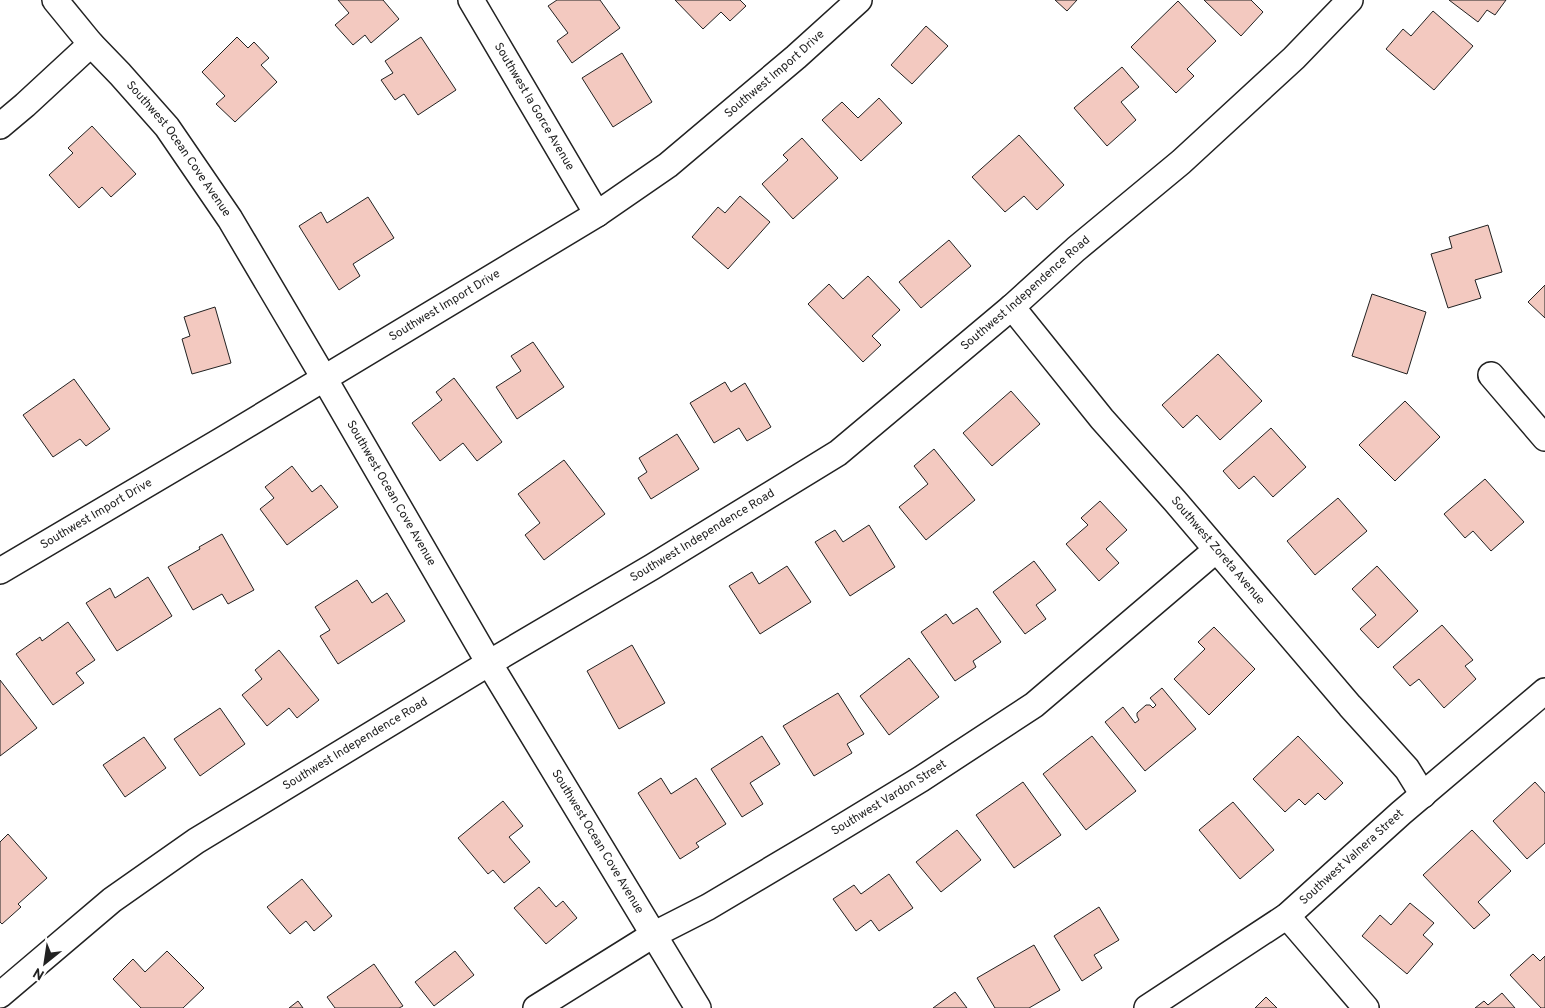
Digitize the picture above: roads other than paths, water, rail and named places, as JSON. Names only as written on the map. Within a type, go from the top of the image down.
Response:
[{"type":"street","name":"Southwest Ocean Cove Avenue","points":[[55,0],[91,44],[167,127],[230,219],[488,663],[698,1008]]},
{"type":"street","name":"Southwest la Gorce Avenue","points":[[471,0],[597,214]]},
{"type":"street","name":"Southwest Import Drive","points":[[0,571],[222,440],[597,214],[668,165],[796,57],[859,0]]},
{"type":"street","name":"Southwest Independence Road","points":[[0,996],[112,900],[196,841],[838,453],[1012,307],[1076,249],[1181,162],[1280,71],[1350,0]]},
{"type":"street","points":[[0,126],[91,44]]},
{"type":"street","name":"Southwest Zoreta Avenue","points":[[1012,307],[1102,419],[1407,769],[1423,795]]},
{"type":"street","points":[[1491,375],[1545,438]]},
{"type":"street","name":"Southwest Vardon Street","points":[[536,1008],[653,935],[708,907],[921,779],[1034,705],[1216,550]]},
{"type":"street","name":"Southwest Valnera Street","points":[[1148,1008],[1287,916],[1401,813],[1545,691]]},
{"type":"street","points":[[1287,916],[1366,1008]]}]
